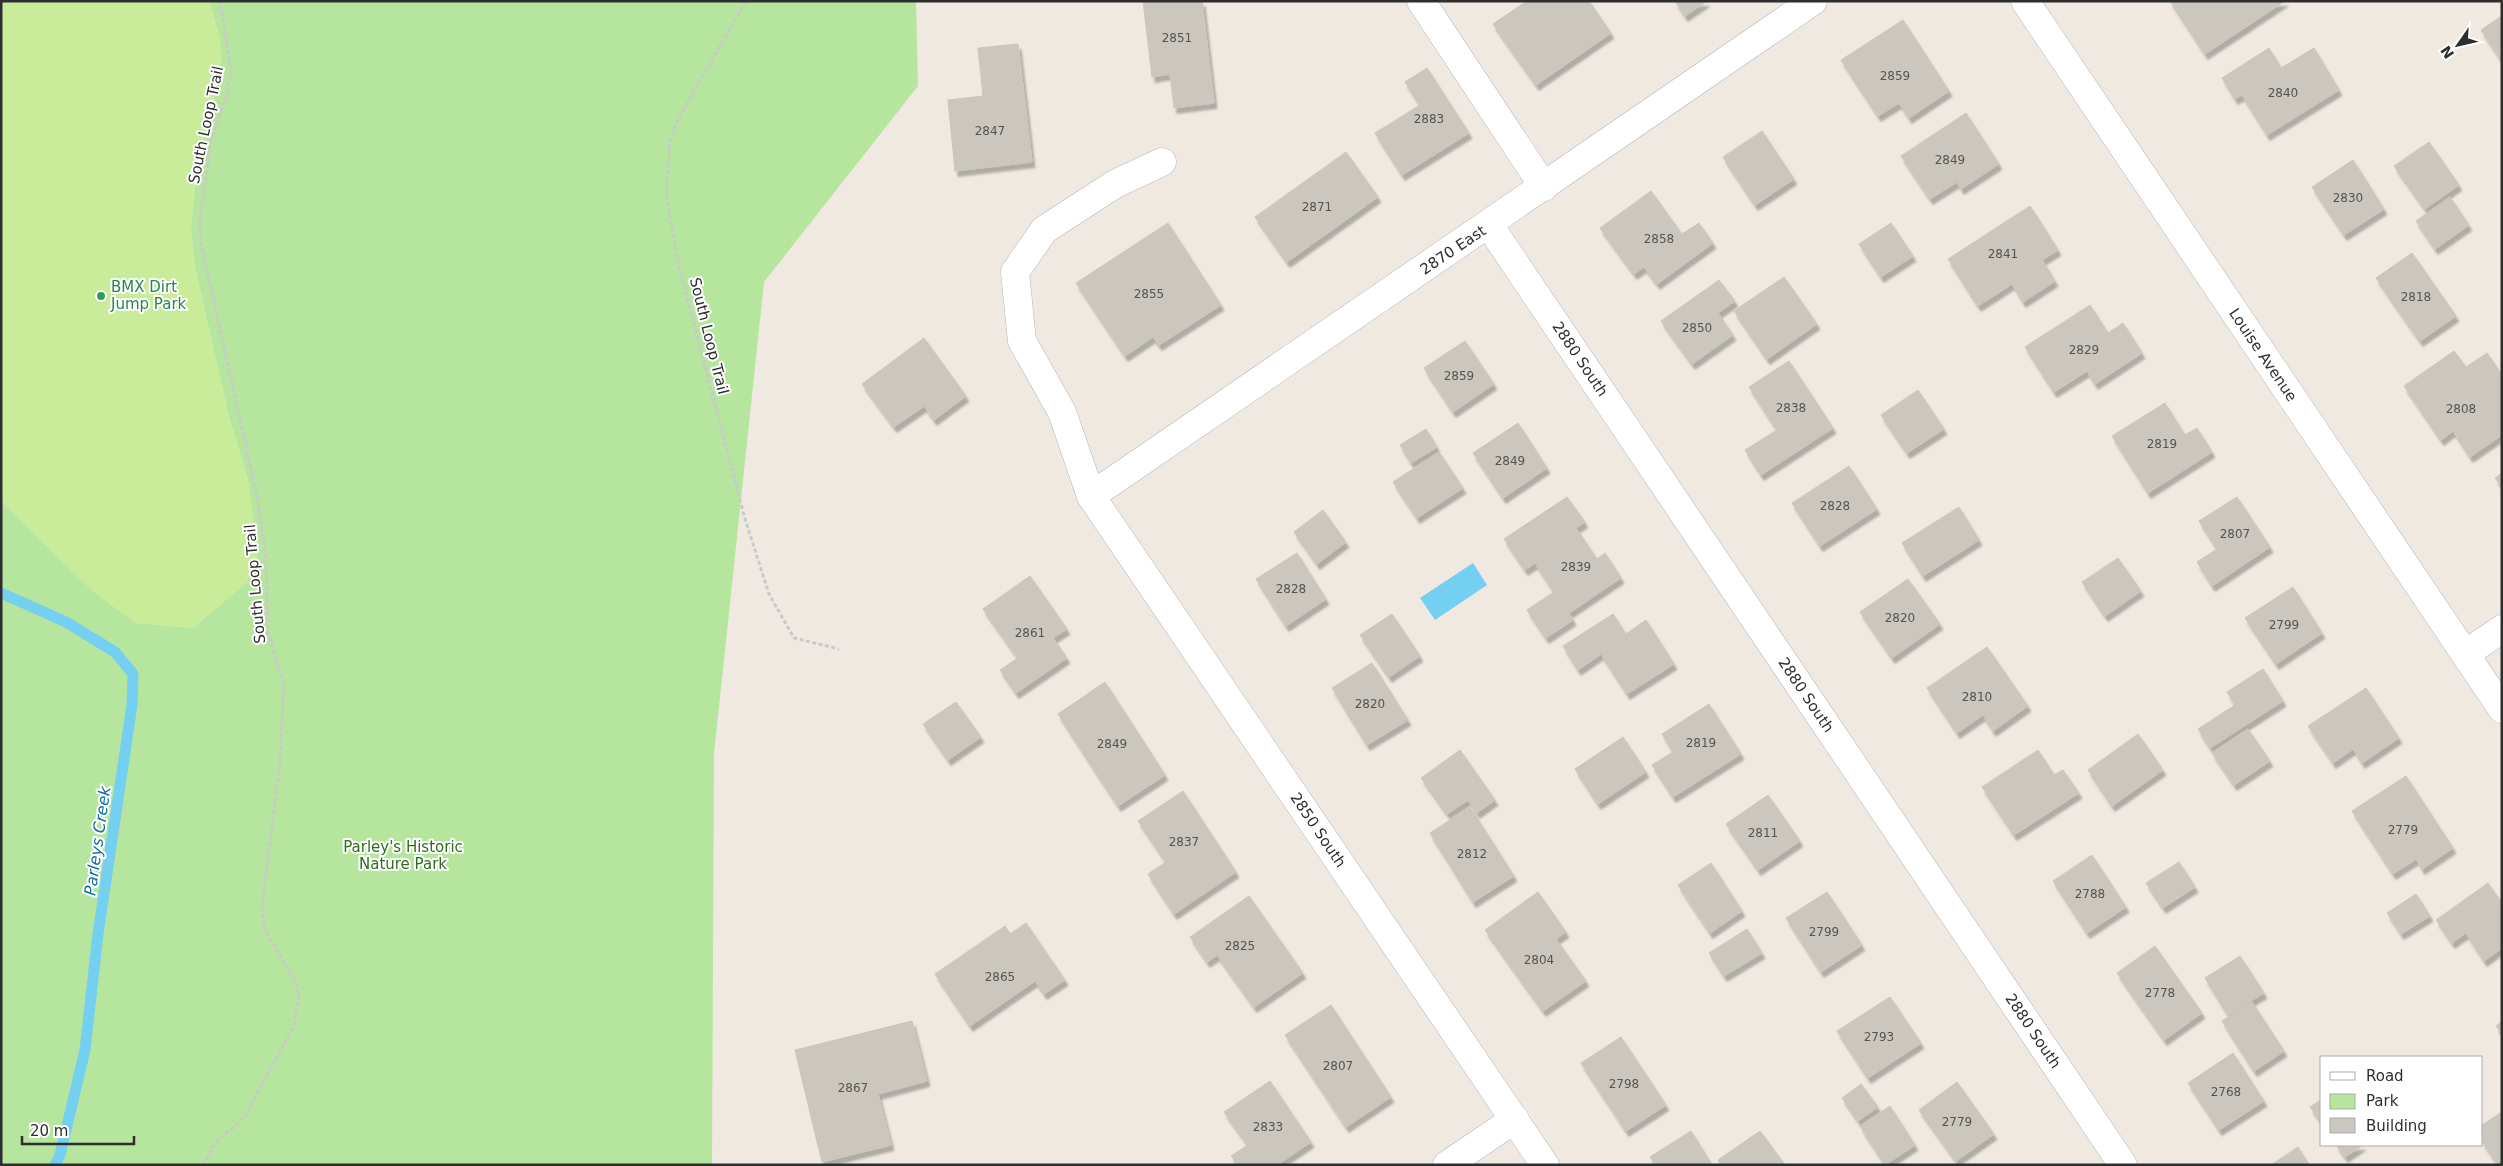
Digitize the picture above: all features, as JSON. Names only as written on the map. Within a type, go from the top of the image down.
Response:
[{"type":"street","points":[[1421,1],[1544,187]]},
{"type":"street","name":"2870 East","points":[[1091,496],[1489,225],[1813,1]]},
{"type":"street","name":"Louise Avenue","points":[[2025,1],[2502,709]]},
{"type":"street","name":"2850 South","points":[[1162,162],[1115,184],[1044,230],[1015,272],[1022,341],[1062,412],[1091,496],[1545,1165]]},
{"type":"street","name":"2880 South","points":[[1489,225],[2123,1165]]},
{"type":"street","points":[[2465,654],[2502,629]]},
{"type":"street","points":[[1447,1165],[1514,1119]]},
{"type":"path","name":"South Loop Trail","points":[[203,1165],[218,1139],[235,1126],[246,1114],[275,1064],[294,1026],[299,998],[296,983],[264,928],[262,906],[280,762],[284,684],[268,633],[266,560],[258,500],[200,236],[200,221],[210,145],[226,98],[231,70],[220,1]]},
{"type":"path","name":"South Loop Trail","points":[[746,1],[678,119],[670,141],[666,194],[679,267],[718,420],[745,519],[769,594],[794,638],[839,649]]},
{"type":"green space","name":"BMX Dirt Jump Park","points":[[1,1],[209,1],[220,39],[222,61],[197,161],[191,227],[194,263],[228,413],[249,484],[257,557],[247,582],[193,628],[136,623],[94,592],[1,501]]},
{"type":"green space","name":"Parley's Historic Nature Park","points":[[209,1],[916,1],[918,86],[764,282],[714,754],[712,1165],[1,1165],[1,501],[94,592],[136,623],[193,628],[247,582],[257,557],[249,484],[228,413],[194,263],[191,227],[197,161],[214,98],[220,39]]},
{"type":"water","points":[[1473,563],[1487,585],[1435,620],[1420,598]]},
{"type":"building","points":[[1143,1],[1202,1],[1214,103],[1174,108],[1170,74],[1152,77]]},
{"type":"building","points":[[1527,1],[1589,1],[1611,33],[1536,85],[1493,24]]},
{"type":"building","points":[[1675,1],[1707,1],[1685,16]]},
{"type":"building","points":[[2170,1],[2285,1],[2205,54]]},
{"type":"building","points":[[2502,16],[2502,56],[2500,58],[2481,30]]},
{"type":"building","points":[[1903,20],[1949,91],[1909,118],[1899,103],[1878,116],[1841,60]]},
{"type":"building","points":[[1018,44],[1032,162],[955,171],[948,100],[983,96],[978,48]]},
{"type":"building","points":[[2269,48],[2281,68],[2314,48],[2339,90],[2267,135],[2242,95],[2235,99],[2222,78]]},
{"type":"building","points":[[1427,68],[1469,133],[1402,175],[1375,133],[1420,105],[1405,82]]},
{"type":"building","points":[[1966,113],[1999,164],[1961,189],[1957,182],[1930,199],[1901,156]]},
{"type":"building","points":[[1762,131],[1794,179],[1755,205],[1723,157]]},
{"type":"building","points":[[2429,142],[2459,185],[2425,209],[2394,166]]},
{"type":"building","points":[[1346,152],[1378,197],[1287,262],[1255,217]]},
{"type":"building","points":[[2353,160],[2384,209],[2344,235],[2312,187]]},
{"type":"building","points":[[1651,191],[1682,234],[1699,223],[1713,243],[1657,284],[1644,267],[1634,274],[1600,228]]},
{"type":"building","points":[[2450,197],[2469,225],[2435,249],[2416,221]]},
{"type":"building","points":[[2030,206],[2058,250],[2042,260],[2055,281],[2023,302],[2012,284],[1978,306],[1948,259]]},
{"type":"building","points":[[1168,223],[1221,305],[1159,345],[1153,337],[1125,356],[1076,283]]},
{"type":"building","points":[[1891,223],[1913,256],[1881,277],[1859,244]]},
{"type":"building","points":[[2412,253],[2456,316],[2420,341],[2376,278]]},
{"type":"building","points":[[1784,277],[1817,324],[1767,359],[1734,311]]},
{"type":"building","points":[[1719,280],[1735,301],[1718,313],[1733,335],[1692,364],[1661,321]]},
{"type":"building","points":[[2090,305],[2108,333],[2123,323],[2142,353],[2095,384],[2087,371],[2054,392],[2025,347]]},
{"type":"building","points":[[924,338],[966,396],[934,420],[924,406],[894,427],[862,384]]},
{"type":"building","points":[[1465,341],[1494,384],[1453,412],[1424,368]]},
{"type":"building","points":[[2454,351],[2466,367],[2487,353],[2502,375],[2502,435],[2470,457],[2453,431],[2441,440],[2404,386]]},
{"type":"building","points":[[1789,361],[1833,428],[1761,475],[1745,450],[1777,430],[1749,387]]},
{"type":"building","points":[[1918,390],[1944,429],[1907,453],[1881,415]]},
{"type":"building","points":[[2165,403],[2185,435],[2197,428],[2212,452],[2148,493],[2112,436]]},
{"type":"building","points":[[1518,423],[1547,468],[1503,498],[1473,453]]},
{"type":"building","points":[[1426,429],[1437,447],[1411,463],[1400,445]]},
{"type":"building","points":[[1439,452],[1463,488],[1417,518],[1393,482]]},
{"type":"building","points":[[1849,466],[1877,509],[1820,546],[1792,503]]},
{"type":"building","points":[[2502,473],[2502,487],[2495,478]]},
{"type":"building","points":[[1567,497],[1585,522],[1576,528],[1597,559],[1605,553],[1621,578],[1569,613],[1573,620],[1546,638],[1527,610],[1554,592],[1535,563],[1525,570],[1504,539]]},
{"type":"building","points":[[2237,497],[2270,547],[2212,586],[2197,562],[2217,549],[2199,521]]},
{"type":"building","points":[[1959,507],[1979,540],[1923,576],[1902,543]]},
{"type":"building","points":[[1323,510],[1346,542],[1317,564],[1294,532]]},
{"type":"building","points":[[1297,553],[1326,599],[1286,626],[1256,579]]},
{"type":"building","points":[[2118,558],[2141,591],[2105,616],[2082,582]]},
{"type":"building","points":[[1030,576],[1067,629],[1053,638],[1067,658],[1016,693],[1000,670],[1018,658],[983,609]]},
{"type":"building","points":[[1908,579],[1940,624],[1892,658],[1860,612]]},
{"type":"building","points":[[2293,587],[2322,633],[2276,664],[2245,618]]},
{"type":"building","points":[[1392,614],[1420,656],[1389,677],[1360,635]]},
{"type":"building","points":[[1613,614],[1626,634],[1646,620],[1674,664],[1627,694],[1601,654],[1578,670],[1563,646]]},
{"type":"building","points":[[1987,647],[2028,706],[1993,731],[1983,715],[1957,733],[1927,688]]},
{"type":"building","points":[[1372,663],[1408,720],[1367,745],[1332,688]]},
{"type":"building","points":[[2263,669],[2283,701],[2210,748],[2198,729],[2235,705],[2227,692]]},
{"type":"building","points":[[1105,682],[1165,775],[1118,806],[1058,714]]},
{"type":"building","points":[[2366,688],[2399,738],[2362,763],[2353,749],[2333,763],[2308,726]]},
{"type":"building","points":[[956,702],[981,737],[948,760],[923,724]]},
{"type":"building","points":[[1709,704],[1741,754],[1673,797],[1652,765],[1673,752],[1662,734]]},
{"type":"building","points":[[2248,729],[2270,761],[2234,785],[2212,753]]},
{"type":"building","points":[[2138,734],[2163,770],[2112,806],[2088,770]]},
{"type":"building","points":[[1623,737],[1646,772],[1598,804],[1575,769]]},
{"type":"building","points":[[1460,750],[1495,800],[1477,813],[1468,800],[1447,814],[1421,778]]},
{"type":"building","points":[[2038,750],[2054,775],[2063,770],[2079,793],[2014,835],[1982,787]]},
{"type":"building","points":[[2406,776],[2453,848],[2422,869],[2416,859],[2393,874],[2352,811]]},
{"type":"building","points":[[1183,791],[1236,872],[1174,914],[1148,874],[1166,862],[1138,821]]},
{"type":"building","points":[[1768,795],[1800,841],[1758,870],[1726,824]]},
{"type":"building","points":[[1470,807],[1514,876],[1473,902],[1430,833]]},
{"type":"building","points":[[2092,855],[2126,907],[2087,933],[2053,881]]},
{"type":"building","points":[[2179,862],[2195,887],[2163,908],[2146,883]]},
{"type":"building","points":[[1711,863],[1742,911],[1710,933],[1678,885]]},
{"type":"building","points":[[2488,883],[2502,903],[2502,948],[2484,961],[2466,933],[2452,943],[2436,920]]},
{"type":"building","points":[[1538,892],[1566,932],[1556,939],[1586,981],[1543,1011],[1485,930]]},
{"type":"building","points":[[1827,892],[1862,945],[1821,972],[1786,918]]},
{"type":"building","points":[[2416,894],[2430,916],[2401,934],[2387,913]]},
{"type":"building","points":[[1249,896],[1303,973],[1254,1007],[1217,955],[1207,962],[1190,937]]},
{"type":"building","points":[[1026,923],[1065,980],[1044,994],[1035,981],[970,1026],[935,974],[1005,926],[1010,934]]},
{"type":"building","points":[[1747,929],[1762,953],[1724,976],[1709,953]]},
{"type":"building","points":[[2155,946],[2202,1013],[2164,1040],[2117,973]]},
{"type":"building","points":[[2240,956],[2264,993],[2228,1015],[2205,978]]},
{"type":"building","points":[[1890,997],[1921,1043],[1868,1078],[1837,1031]]},
{"type":"building","points":[[2252,1002],[2284,1051],[2254,1071],[2222,1021]]},
{"type":"building","points":[[1331,1005],[1391,1097],[1346,1127],[1285,1035]]},
{"type":"building","points":[[912,1021],[927,1081],[878,1094],[891,1145],[822,1162],[795,1050]]},
{"type":"building","points":[[2502,1021],[2502,1034],[2496,1026]]},
{"type":"building","points":[[1621,1037],[1666,1105],[1626,1131],[1581,1063]]},
{"type":"building","points":[[2233,1053],[2264,1101],[2219,1130],[2188,1083]]},
{"type":"building","points":[[1270,1081],[1311,1142],[1277,1165],[1238,1165],[1231,1156],[1248,1145],[1224,1112]]},
{"type":"building","points":[[1957,1082],[1994,1134],[1956,1161],[1919,1110]]},
{"type":"building","points":[[1861,1084],[1878,1107],[1858,1121],[1842,1098]]},
{"type":"building","points":[[2320,1100],[2320,1120],[2310,1107]]},
{"type":"building","points":[[1890,1106],[1915,1145],[1885,1165],[1860,1126]]},
{"type":"building","points":[[2502,1112],[2502,1160],[2497,1164],[2483,1143],[2483,1124]]},
{"type":"building","points":[[1691,1131],[1712,1165],[1655,1165],[1650,1157]]},
{"type":"building","points":[[1760,1131],[1785,1165],[1721,1165],[1718,1160]]},
{"type":"building","points":[[2337,1146],[2362,1146],[2345,1157]]},
{"type":"building","points":[[2298,1147],[2309,1165],[2271,1165]]},
{"type":"waterway","name":"Parleys Creek","points":[[1,593],[66,622],[115,652],[133,674],[132,705],[98,934],[85,1050],[60,1155],[55,1165]]},
{"type":"place","name":"BMX Dirt Jump Park","points":[[101,296]]}]
